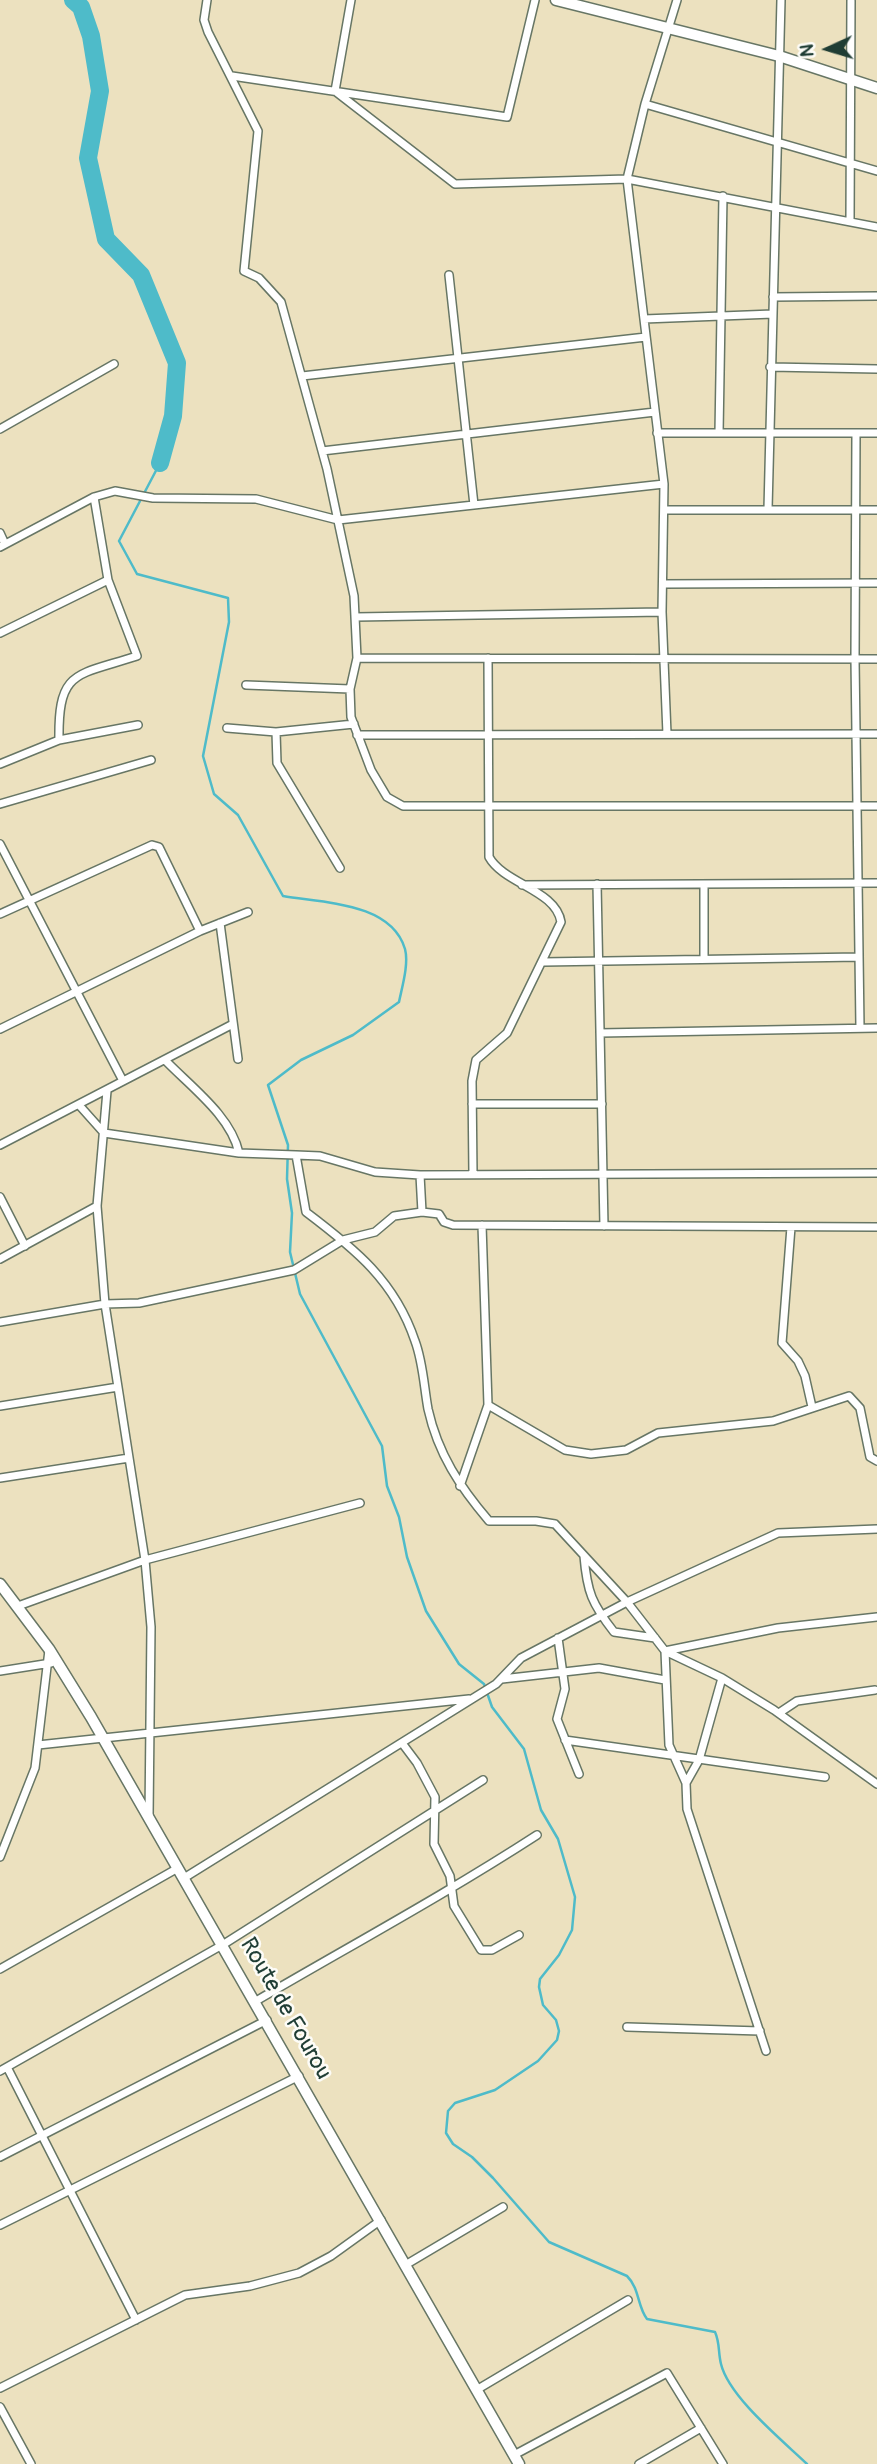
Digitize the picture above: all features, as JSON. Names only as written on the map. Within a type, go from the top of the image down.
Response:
[{"type":"main road","points":[[556,0],[779,56],[877,88]]},
{"type":"main road","name":"Route de Fourou","points":[[0,1584],[5,1596],[18,1606],[49,1649],[52,1663],[103,1738],[224,1944],[517,2460]]},
{"type":"street","points":[[207,0],[204,20],[208,32],[258,131],[244,271],[259,278],[281,302],[323,451],[356,617],[357,658],[350,689],[354,724],[371,771],[387,797],[403,806],[877,806]]},
{"type":"street","points":[[335,91],[351,0]]},
{"type":"street","points":[[232,76],[507,117],[534,0]]},
{"type":"street","points":[[667,734],[662,612],[666,510],[627,178],[645,104],[677,0]]},
{"type":"street","points":[[768,509],[781,0]]},
{"type":"street","points":[[849,221],[851,1]]},
{"type":"street","points":[[335,91],[454,184],[627,178],[777,205],[877,227]]},
{"type":"street","points":[[645,104],[877,171]]},
{"type":"street","points":[[719,433],[723,196]]},
{"type":"street","points":[[449,275],[474,505]]},
{"type":"street","points":[[773,297],[877,296]]},
{"type":"street","points":[[645,320],[773,314]]},
{"type":"street","points":[[302,376],[646,337]]},
{"type":"street","points":[[0,429],[114,364]]},
{"type":"street","points":[[771,367],[877,369]]},
{"type":"street","points":[[323,451],[655,412]]},
{"type":"street","points":[[657,433],[877,433]]},
{"type":"street","points":[[856,433],[855,659],[860,1028]]},
{"type":"street","points":[[0,533],[3,546],[94,497],[115,491],[153,498],[256,499],[338,520],[664,484]]},
{"type":"street","points":[[59,740],[59,707],[69,683],[85,673],[137,656],[108,580],[94,497]]},
{"type":"street","points":[[666,510],[877,510]]},
{"type":"street","points":[[0,633],[108,580]]},
{"type":"street","points":[[663,584],[877,583]]},
{"type":"street","points":[[356,617],[662,612]]},
{"type":"street","points":[[357,658],[877,659]]},
{"type":"street","points":[[473,1174],[472,1104],[476,1060],[507,1032],[561,922],[560,912],[496,869],[489,857],[488,658]]},
{"type":"street","points":[[246,685],[350,689]]},
{"type":"street","points":[[227,728],[276,732],[354,724]]},
{"type":"street","points":[[0,764],[59,740],[138,725]]},
{"type":"street","points":[[276,732],[276,763],[340,868]]},
{"type":"street","points":[[357,735],[877,734]]},
{"type":"street","points":[[0,804],[151,760]]},
{"type":"street","points":[[0,845],[123,1081]]},
{"type":"street","points":[[0,914],[152,845],[159,847],[200,931]]},
{"type":"street","points":[[522,885],[877,883]]},
{"type":"street","points":[[597,884],[604,1226]]},
{"type":"street","points":[[704,884],[704,959]]},
{"type":"street","points":[[0,1029],[200,931],[248,912]]},
{"type":"street","points":[[220,923],[238,1059]]},
{"type":"street","points":[[543,962],[859,957]]},
{"type":"street","points":[[0,1145],[233,1024]]},
{"type":"street","points":[[600,1033],[877,1028]]},
{"type":"street","points":[[165,1060],[225,1122],[236,1137],[239,1153]]},
{"type":"street","points":[[107,1090],[97,1206],[105,1304],[145,1560],[151,1627],[149,1819]]},
{"type":"street","points":[[472,1104],[602,1104]]},
{"type":"street","points":[[79,1105],[104,1133],[239,1153],[320,1156],[375,1172],[420,1175],[877,1173]]},
{"type":"street","points":[[295,1155],[306,1212],[370,1263],[399,1305],[416,1342],[438,1446],[460,1486],[489,1521],[536,1521],[555,1524],[627,1602],[664,1651],[722,1678],[779,1713],[877,1784]]},
{"type":"street","points":[[420,1175],[422,1212]]},
{"type":"street","points":[[0,1197],[25,1246]]},
{"type":"street","points":[[0,1259],[97,1206]]},
{"type":"street","points":[[0,1322],[105,1304],[139,1303],[294,1270],[343,1240],[375,1232],[394,1216],[422,1212],[439,1214],[444,1222],[453,1225],[877,1227]]},
{"type":"street","points":[[460,1486],[488,1405],[482,1225]]},
{"type":"street","points":[[791,1227],[782,1343],[805,1376],[812,1407]]},
{"type":"street","points":[[0,1406],[118,1387]]},
{"type":"street","points":[[488,1405],[565,1450],[591,1454],[626,1450],[658,1433],[773,1421],[849,1396],[856,1401],[870,1457],[877,1461]]},
{"type":"street","points":[[0,1478],[129,1458]]},
{"type":"street","points":[[18,1606],[145,1560],[360,1503]]},
{"type":"street","points":[[184,1878],[481,1694],[522,1658],[627,1602],[778,1533],[877,1529]]},
{"type":"street","points":[[584,1556],[586,1583],[592,1604],[614,1632],[655,1638]]},
{"type":"street","points":[[664,1651],[778,1628],[877,1617]]},
{"type":"street","points":[[558,1638],[565,1689],[557,1719],[579,1774]]},
{"type":"street","points":[[664,1651],[669,1745],[686,1783],[687,1809],[766,2051]]},
{"type":"street","points":[[0,1671],[52,1663],[35,1768],[0,1857]]},
{"type":"street","points":[[501,1679],[599,1668],[665,1680]]},
{"type":"street","points":[[686,1783],[698,1760],[722,1678]]},
{"type":"street","points":[[779,1713],[797,1701],[875,1690]]},
{"type":"street","points":[[38,1745],[473,1699]]},
{"type":"street","points":[[565,1740],[825,1777]]},
{"type":"street","points":[[402,1743],[424,1774],[435,1797],[436,1810],[432,1824],[434,1844],[450,1876],[454,1906],[481,1950],[492,1950],[519,1935]]},
{"type":"street","points":[[867,1775],[877,1773]]},
{"type":"street","points":[[136,2320],[42,2135],[4,2069],[224,1944],[483,1780]]},
{"type":"street","points":[[256,2001],[382,1927],[452,1890],[537,1835]]},
{"type":"street","points":[[0,1969],[178,1868]]},
{"type":"street","points":[[0,2157],[267,2020]]},
{"type":"street","points":[[627,2027],[760,2031]]},
{"type":"street","points":[[0,2225],[299,2076]]},
{"type":"street","points":[[407,2264],[503,2207]]},
{"type":"street","points":[[0,2388],[185,2295],[250,2286],[299,2273],[331,2256],[381,2220]]},
{"type":"street","points":[[478,2389],[628,2300]]},
{"type":"street","points":[[517,2460],[667,2373],[723,2464]]},
{"type":"street","points":[[0,2407],[31,2464]]},
{"type":"street","points":[[639,2464],[701,2428]]},
{"type":"waterway","points":[[73,0],[81,7],[91,36],[100,91],[88,158],[106,239],[141,275],[177,363],[173,416],[160,463]]},
{"type":"waterway","points":[[160,463],[119,541],[137,574],[228,598],[229,622],[203,756],[214,794],[238,815],[283,896],[335,903],[371,913],[386,922],[405,949],[406,968],[399,1002],[353,1035],[301,1060],[268,1085],[288,1145],[287,1179],[292,1213],[290,1252],[300,1294],[382,1446],[387,1486],[399,1517],[407,1557],[426,1611],[459,1664],[484,1684],[492,1707],[524,1749],[541,1810],[558,1839],[575,1897],[572,1930],[559,1955],[540,1979],[543,2005],[556,2020],[559,2031],[557,2040],[538,2061],[495,2090],[455,2103],[448,2111],[446,2133],[453,2144],[472,2157],[493,2178],[549,2242],[627,2276],[634,2286],[647,2319],[715,2332],[721,2364],[734,2390],[807,2464]]}]
